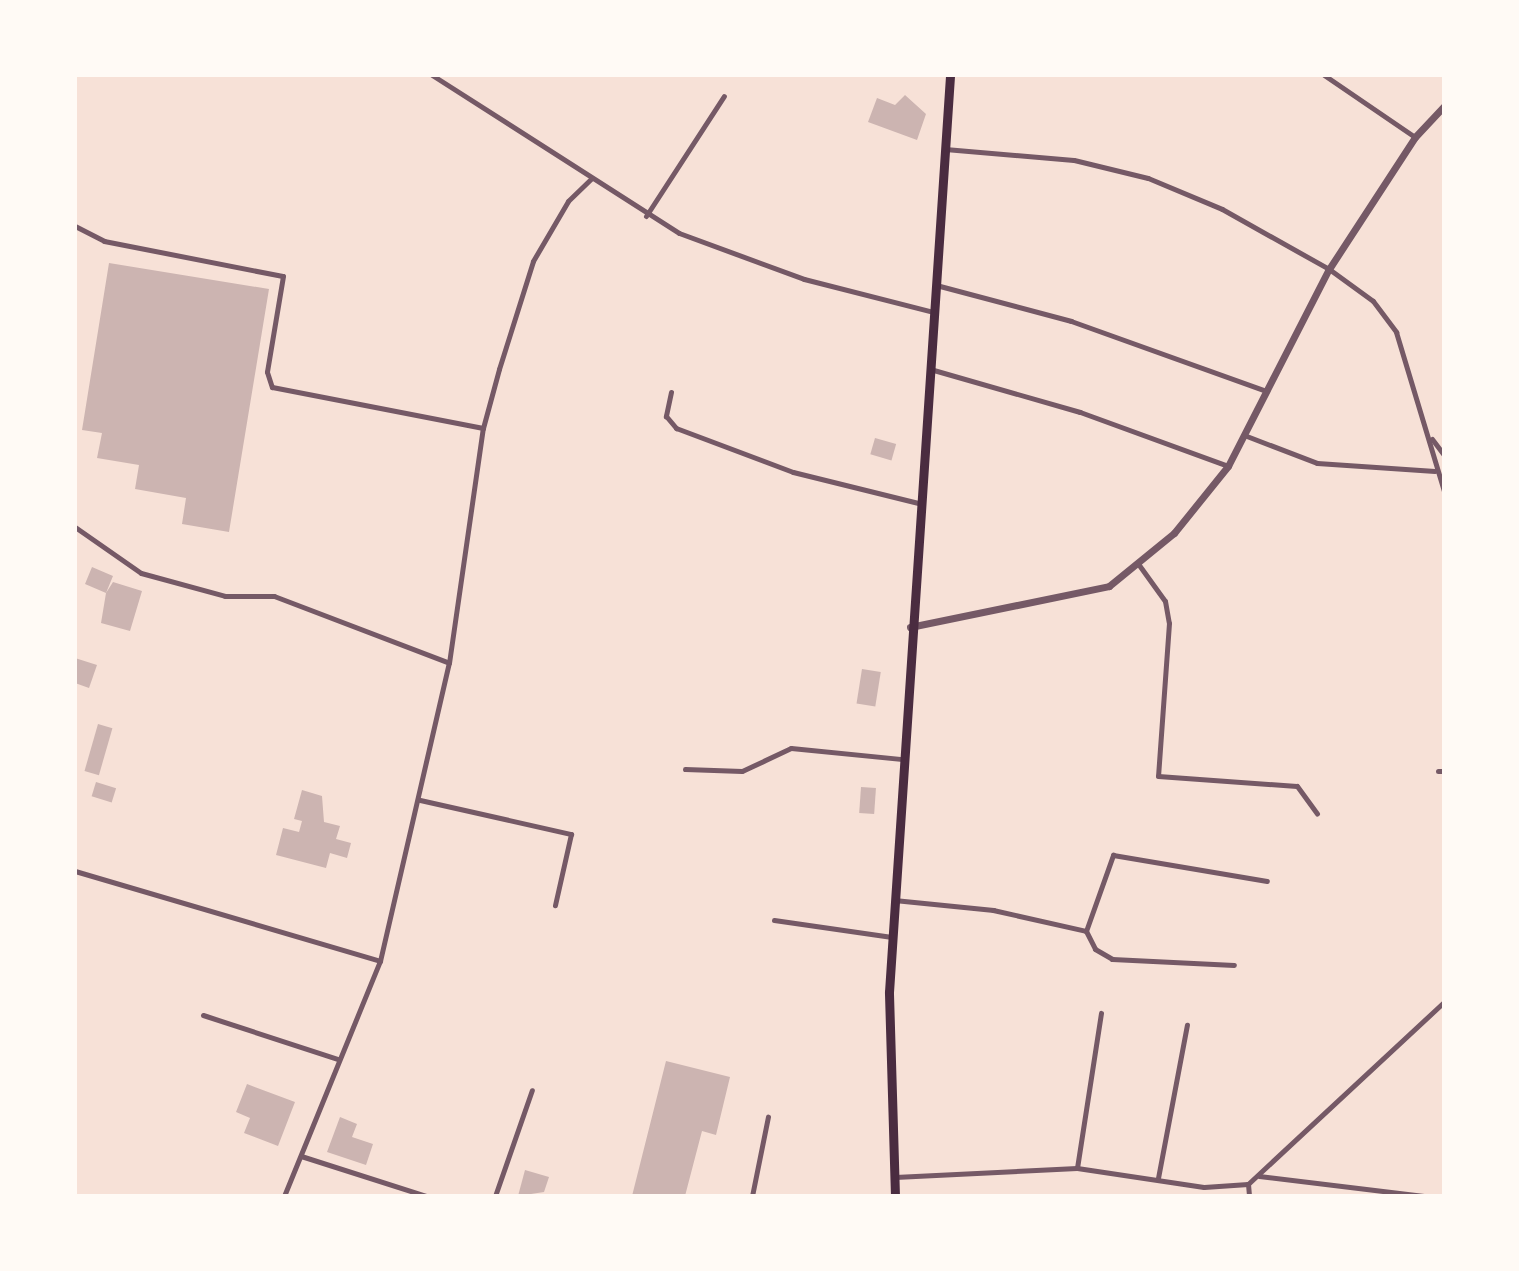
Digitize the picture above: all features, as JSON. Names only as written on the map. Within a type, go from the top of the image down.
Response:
[{"type":"highway","points":[[895,1196],[892,937],[909,627],[950,75]]},
{"type":"street","points":[[432,75],[646,216],[804,279],[933,312]]},
{"type":"street","points":[[1324,75],[1415,137]]},
{"type":"street","points":[[646,216],[724,96]]},
{"type":"street","points":[[909,627],[1086,593],[1125,579],[1207,499],[1228,466],[1329,269],[1415,137],[1444,106]]},
{"type":"street","points":[[945,149],[1074,160],[1149,178],[1222,209],[1329,269],[1373,300],[1396,332],[1430,436],[1435,471],[1444,491]]},
{"type":"street","points":[[284,1196],[380,961],[420,800],[449,663],[483,428],[533,261],[568,201],[591,178]]},
{"type":"street","points":[[75,226],[104,241],[283,276],[267,372],[272,387],[483,428]]},
{"type":"street","points":[[935,285],[1071,321],[1266,391]]},
{"type":"street","points":[[930,369],[1080,412],[1228,466]]},
{"type":"street","points":[[671,392],[666,416],[676,428],[793,472],[918,503]]},
{"type":"street","points":[[1244,435],[1317,463],[1435,471]]},
{"type":"street","points":[[1430,436],[1444,454]]},
{"type":"street","points":[[75,527],[141,573],[225,596],[274,596],[449,663]]},
{"type":"street","points":[[1139,565],[1165,601],[1169,623],[1158,776],[1297,786],[1318,814]]},
{"type":"street","points":[[685,769],[742,771],[791,748],[902,759]]},
{"type":"street","points":[[420,800],[570,834],[555,905]]},
{"type":"street","points":[[1234,965],[1112,959],[1095,949],[1086,931],[1114,855],[1267,881]]},
{"type":"street","points":[[75,871],[380,961]]},
{"type":"street","points":[[894,900],[993,910],[1086,931]]},
{"type":"street","points":[[774,920],[892,937]]},
{"type":"street","points":[[895,1178],[1077,1168],[1205,1187],[1248,1184],[1444,1002]]},
{"type":"street","points":[[1077,1168],[1101,1013]]},
{"type":"street","points":[[202,1015],[338,1059]]},
{"type":"street","points":[[1158,1178],[1187,1025]]},
{"type":"street","points":[[495,1196],[532,1090]]},
{"type":"street","points":[[752,1196],[768,1117]]},
{"type":"street","points":[[301,1156],[426,1196]]},
{"type":"street","points":[[1259,1176],[1355,1193],[1424,1196]]},
{"type":"street","points":[[1248,1184],[1249,1196]]},
{"type":"building","points":[[905,95],[926,114],[917,140],[868,122],[877,98],[895,105]]},
{"type":"building","points":[[109,263],[269,289],[229,532],[182,524],[186,498],[135,489],[139,465],[97,458],[102,433],[82,430]]},
{"type":"building","points":[[875,438],[896,444],[891,460],[870,454]]},
{"type":"building","points":[[92,567],[113,576],[106,593],[85,584]]},
{"type":"building","points":[[113,582],[142,591],[130,631],[101,623],[106,593]]},
{"type":"building","points":[[75,658],[97,665],[89,688],[75,683]]},
{"type":"building","points":[[862,669],[881,672],[875,707],[857,704]]},
{"type":"building","points":[[98,724],[112,728],[99,775],[84,771]]},
{"type":"building","points":[[96,782],[116,788],[112,802],[92,796]]},
{"type":"building","points":[[861,787],[876,788],[874,814],[859,813]]},
{"type":"building","points":[[302,790],[322,796],[324,822],[340,826],[336,839],[351,843],[347,858],[330,853],[326,868],[276,855],[283,828],[299,832],[302,821],[294,819]]},
{"type":"building","points":[[666,1061],[730,1077],[716,1135],[702,1131],[685,1196],[632,1196]]},
{"type":"building","points":[[247,1084],[295,1102],[278,1146],[244,1133],[250,1118],[236,1112]]},
{"type":"building","points":[[340,1117],[357,1124],[352,1137],[373,1144],[366,1165],[327,1152]]},
{"type":"building","points":[[525,1170],[549,1177],[544,1192],[518,1196]]}]
